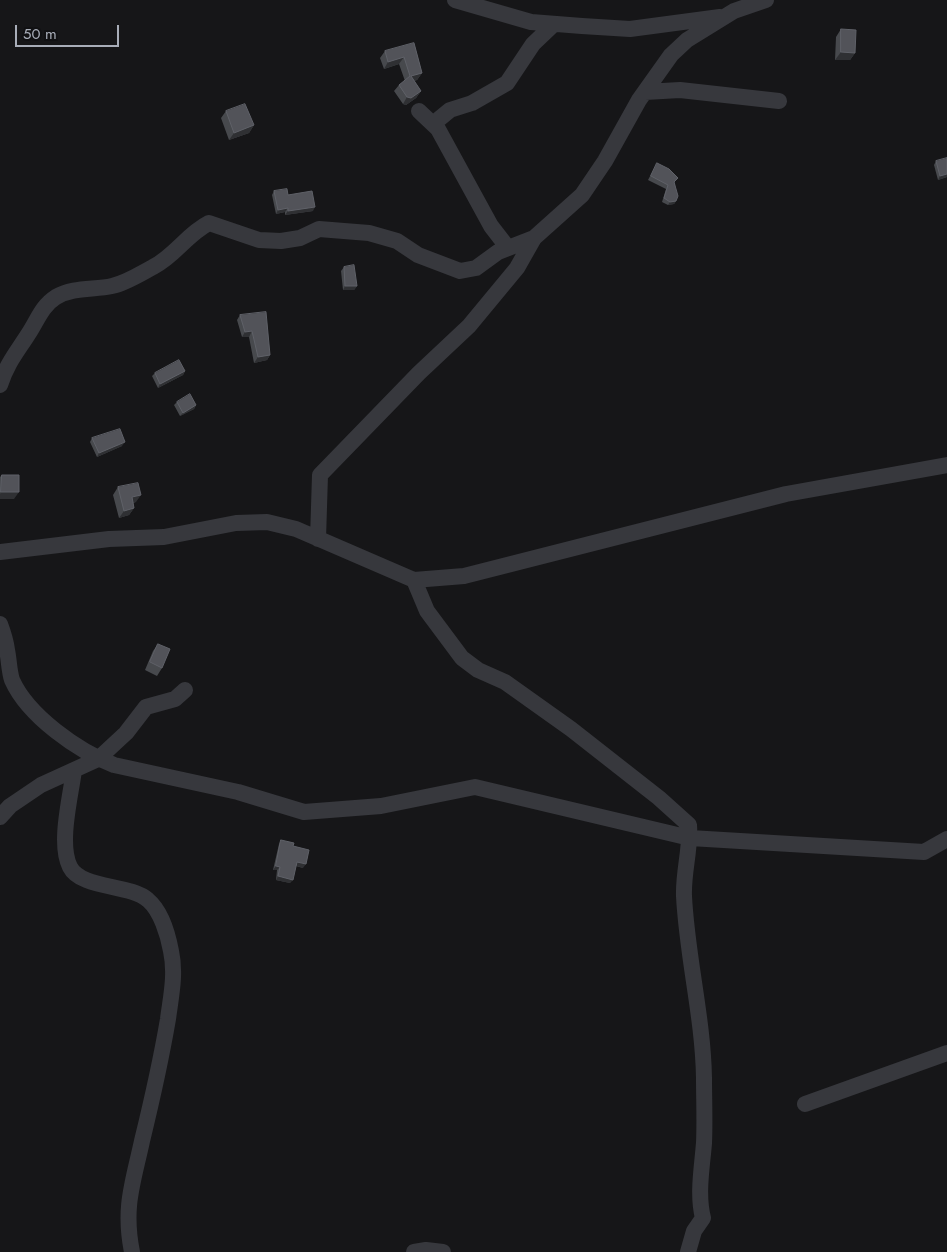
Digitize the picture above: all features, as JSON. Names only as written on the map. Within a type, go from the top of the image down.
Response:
[{"type":"street","points":[[455,0],[531,22],[630,29],[724,16]]},
{"type":"street","points":[[318,539],[320,475],[419,373],[469,326],[517,268],[534,238],[582,195],[605,161],[645,92],[672,55],[688,40],[724,16],[766,0]]},
{"type":"street","points":[[433,124],[450,110],[472,103],[508,83],[533,44],[554,24]]},
{"type":"street","points":[[645,92],[680,90],[779,101]]},
{"type":"street","points":[[419,111],[438,128],[491,226],[508,248]]},
{"type":"street","points":[[0,385],[10,358],[29,332],[42,308],[57,297],[70,292],[113,286],[164,262],[194,230],[209,223],[259,240],[281,241],[300,238],[319,229],[370,233],[397,241],[418,255],[460,271],[476,268],[498,252],[534,238]]},
{"type":"street","points":[[0,552],[110,539],[164,537],[236,523],[267,522],[296,529],[414,580],[464,576],[786,494],[947,465]]},
{"type":"street","points":[[414,580],[427,611],[462,658],[478,670],[505,682],[564,724],[659,798],[689,824],[690,838],[685,864],[684,896],[695,991],[703,1033],[704,1139],[699,1201],[703,1218],[694,1231],[688,1252]]},
{"type":"street","points":[[0,624],[7,648],[11,678],[20,696],[56,732],[98,759],[114,765],[238,792],[304,812],[382,806],[475,787],[690,838],[924,852],[947,839]]},
{"type":"street","points":[[0,817],[10,806],[41,785],[98,759],[126,732],[146,706],[175,699],[185,690]]},
{"type":"street","points":[[74,770],[65,845],[70,868],[79,876],[139,894],[150,901],[160,918],[171,952],[173,983],[165,1035],[128,1201],[128,1235],[132,1252]]},
{"type":"street","points":[[805,1104],[947,1053]]},
{"type":"street","points":[[414,1252],[426,1250],[442,1252]]},
{"type":"building","points":[[841,29],[856,30],[855,53],[841,52]]},
{"type":"building","points":[[414,43],[422,73],[411,76],[421,91],[411,98],[407,97],[399,85],[410,76],[404,57],[388,62],[385,51]]},
{"type":"building","points":[[245,104],[254,125],[234,133],[226,111]]},
{"type":"building","points":[[947,158],[947,174],[940,176],[936,161]]},
{"type":"building","points":[[657,163],[669,169],[678,178],[674,182],[678,196],[676,201],[670,202],[664,198],[668,185],[651,176]]},
{"type":"building","points":[[287,189],[288,195],[312,191],[315,207],[288,211],[288,208],[278,210],[274,191]]},
{"type":"building","points":[[354,265],[357,286],[345,286],[344,267]]},
{"type":"building","points":[[266,312],[270,355],[258,357],[252,331],[245,332],[240,315]]},
{"type":"building","points":[[179,360],[185,371],[160,384],[155,373]]},
{"type":"building","points":[[190,394],[196,405],[183,413],[177,402]]},
{"type":"building","points":[[120,429],[125,442],[99,453],[92,438]]},
{"type":"building","points":[[2,475],[19,475],[19,492],[1,492]]},
{"type":"building","points":[[138,483],[141,495],[132,497],[134,508],[124,511],[118,487]]},
{"type":"building","points":[[158,644],[170,649],[162,668],[150,662]]},
{"type":"building","points":[[281,840],[294,843],[293,846],[309,850],[306,864],[297,862],[293,880],[278,876],[280,867],[276,866]]}]
